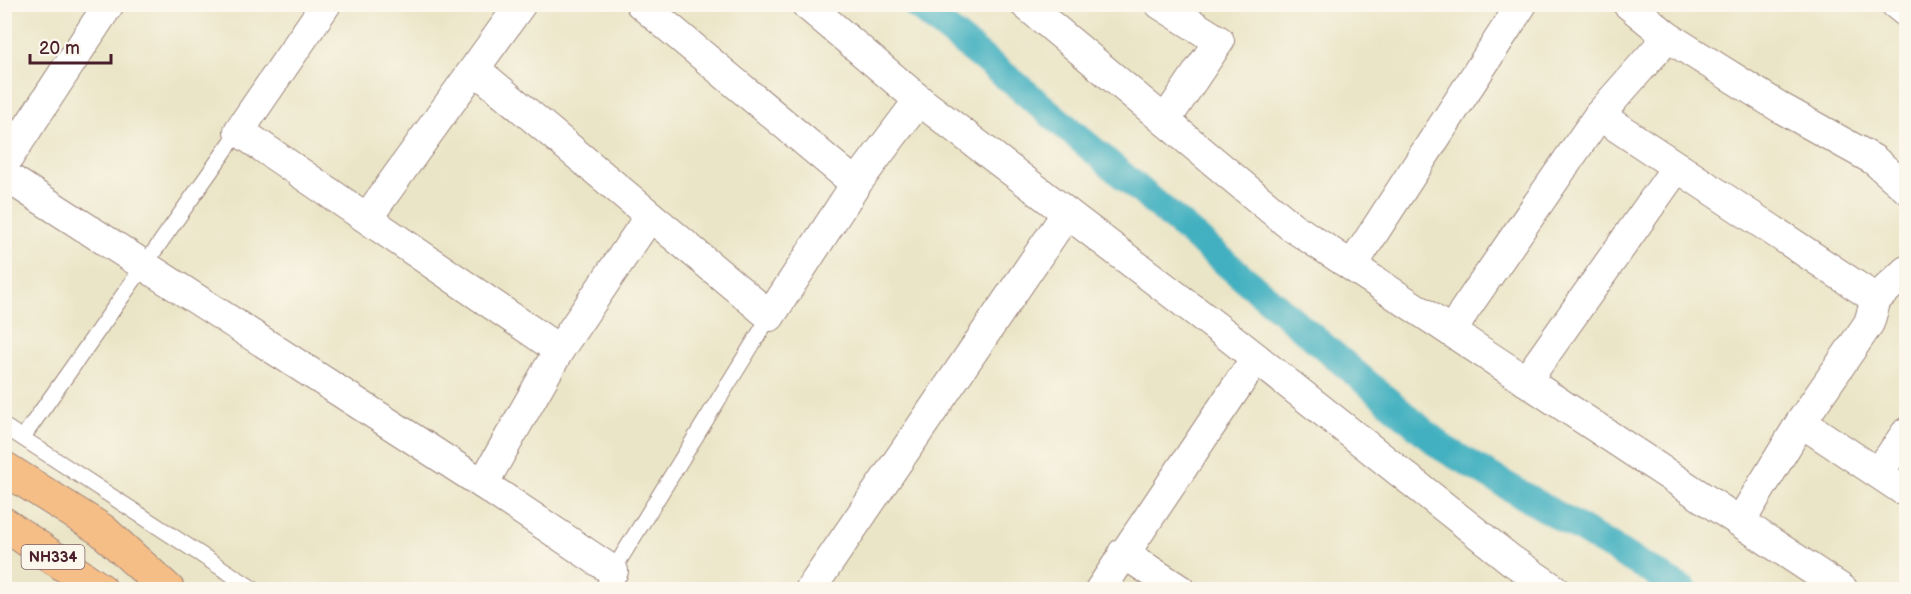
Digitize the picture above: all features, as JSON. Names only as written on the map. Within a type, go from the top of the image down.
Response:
[{"type":"highway","points":[[4,468],[102,530],[168,590]]},
{"type":"highway","name":"NH334","points":[[4,524],[101,590]]},
{"type":"street","points":[[4,164],[109,4]]},
{"type":"street","points":[[326,4],[239,131],[559,350]]},
{"type":"street","points":[[367,218],[476,70],[521,4]]},
{"type":"street","points":[[640,4],[856,184]]},
{"type":"street","points":[[806,4],[919,100],[1256,358],[1510,560],[1555,590]]},
{"type":"street","points":[[1160,4],[1219,41],[1165,121]]},
{"type":"street","points":[[1352,266],[1522,4]]},
{"type":"street","points":[[1628,4],[1668,37],[1781,108],[1874,160],[1906,188]]},
{"type":"street","points":[[1896,4],[1906,12]]},
{"type":"street","points":[[1030,6],[1291,225],[1843,590]]},
{"type":"street","points":[[1452,332],[1464,311],[1599,115],[1668,37]]},
{"type":"street","points":[[476,70],[770,316],[856,184],[919,100]]},
{"type":"street","points":[[1599,115],[1876,299]]},
{"type":"street","points":[[1526,381],[1677,167]]},
{"type":"street","points":[[4,175],[483,484],[607,580]]},
{"type":"street","points":[[810,590],[1067,213]]},
{"type":"street","points":[[483,484],[559,350],[650,216]]},
{"type":"street","points":[[1740,522],[1801,422],[1869,323],[1876,299],[1906,271]]},
{"type":"street","points":[[1100,590],[1256,358]]},
{"type":"street","points":[[1801,422],[1906,492]]},
{"type":"street","points":[[1879,472],[1906,433]]},
{"type":"street","points":[[1123,553],[1180,590]]},
{"type":"lane","points":[[23,437],[239,131]]},
{"type":"lane","points":[[607,580],[770,316]]},
{"type":"lane","points":[[4,426],[255,590]]},
{"type":"waterway","points":[[915,4],[1019,87],[1443,448],[1684,590]]}]
